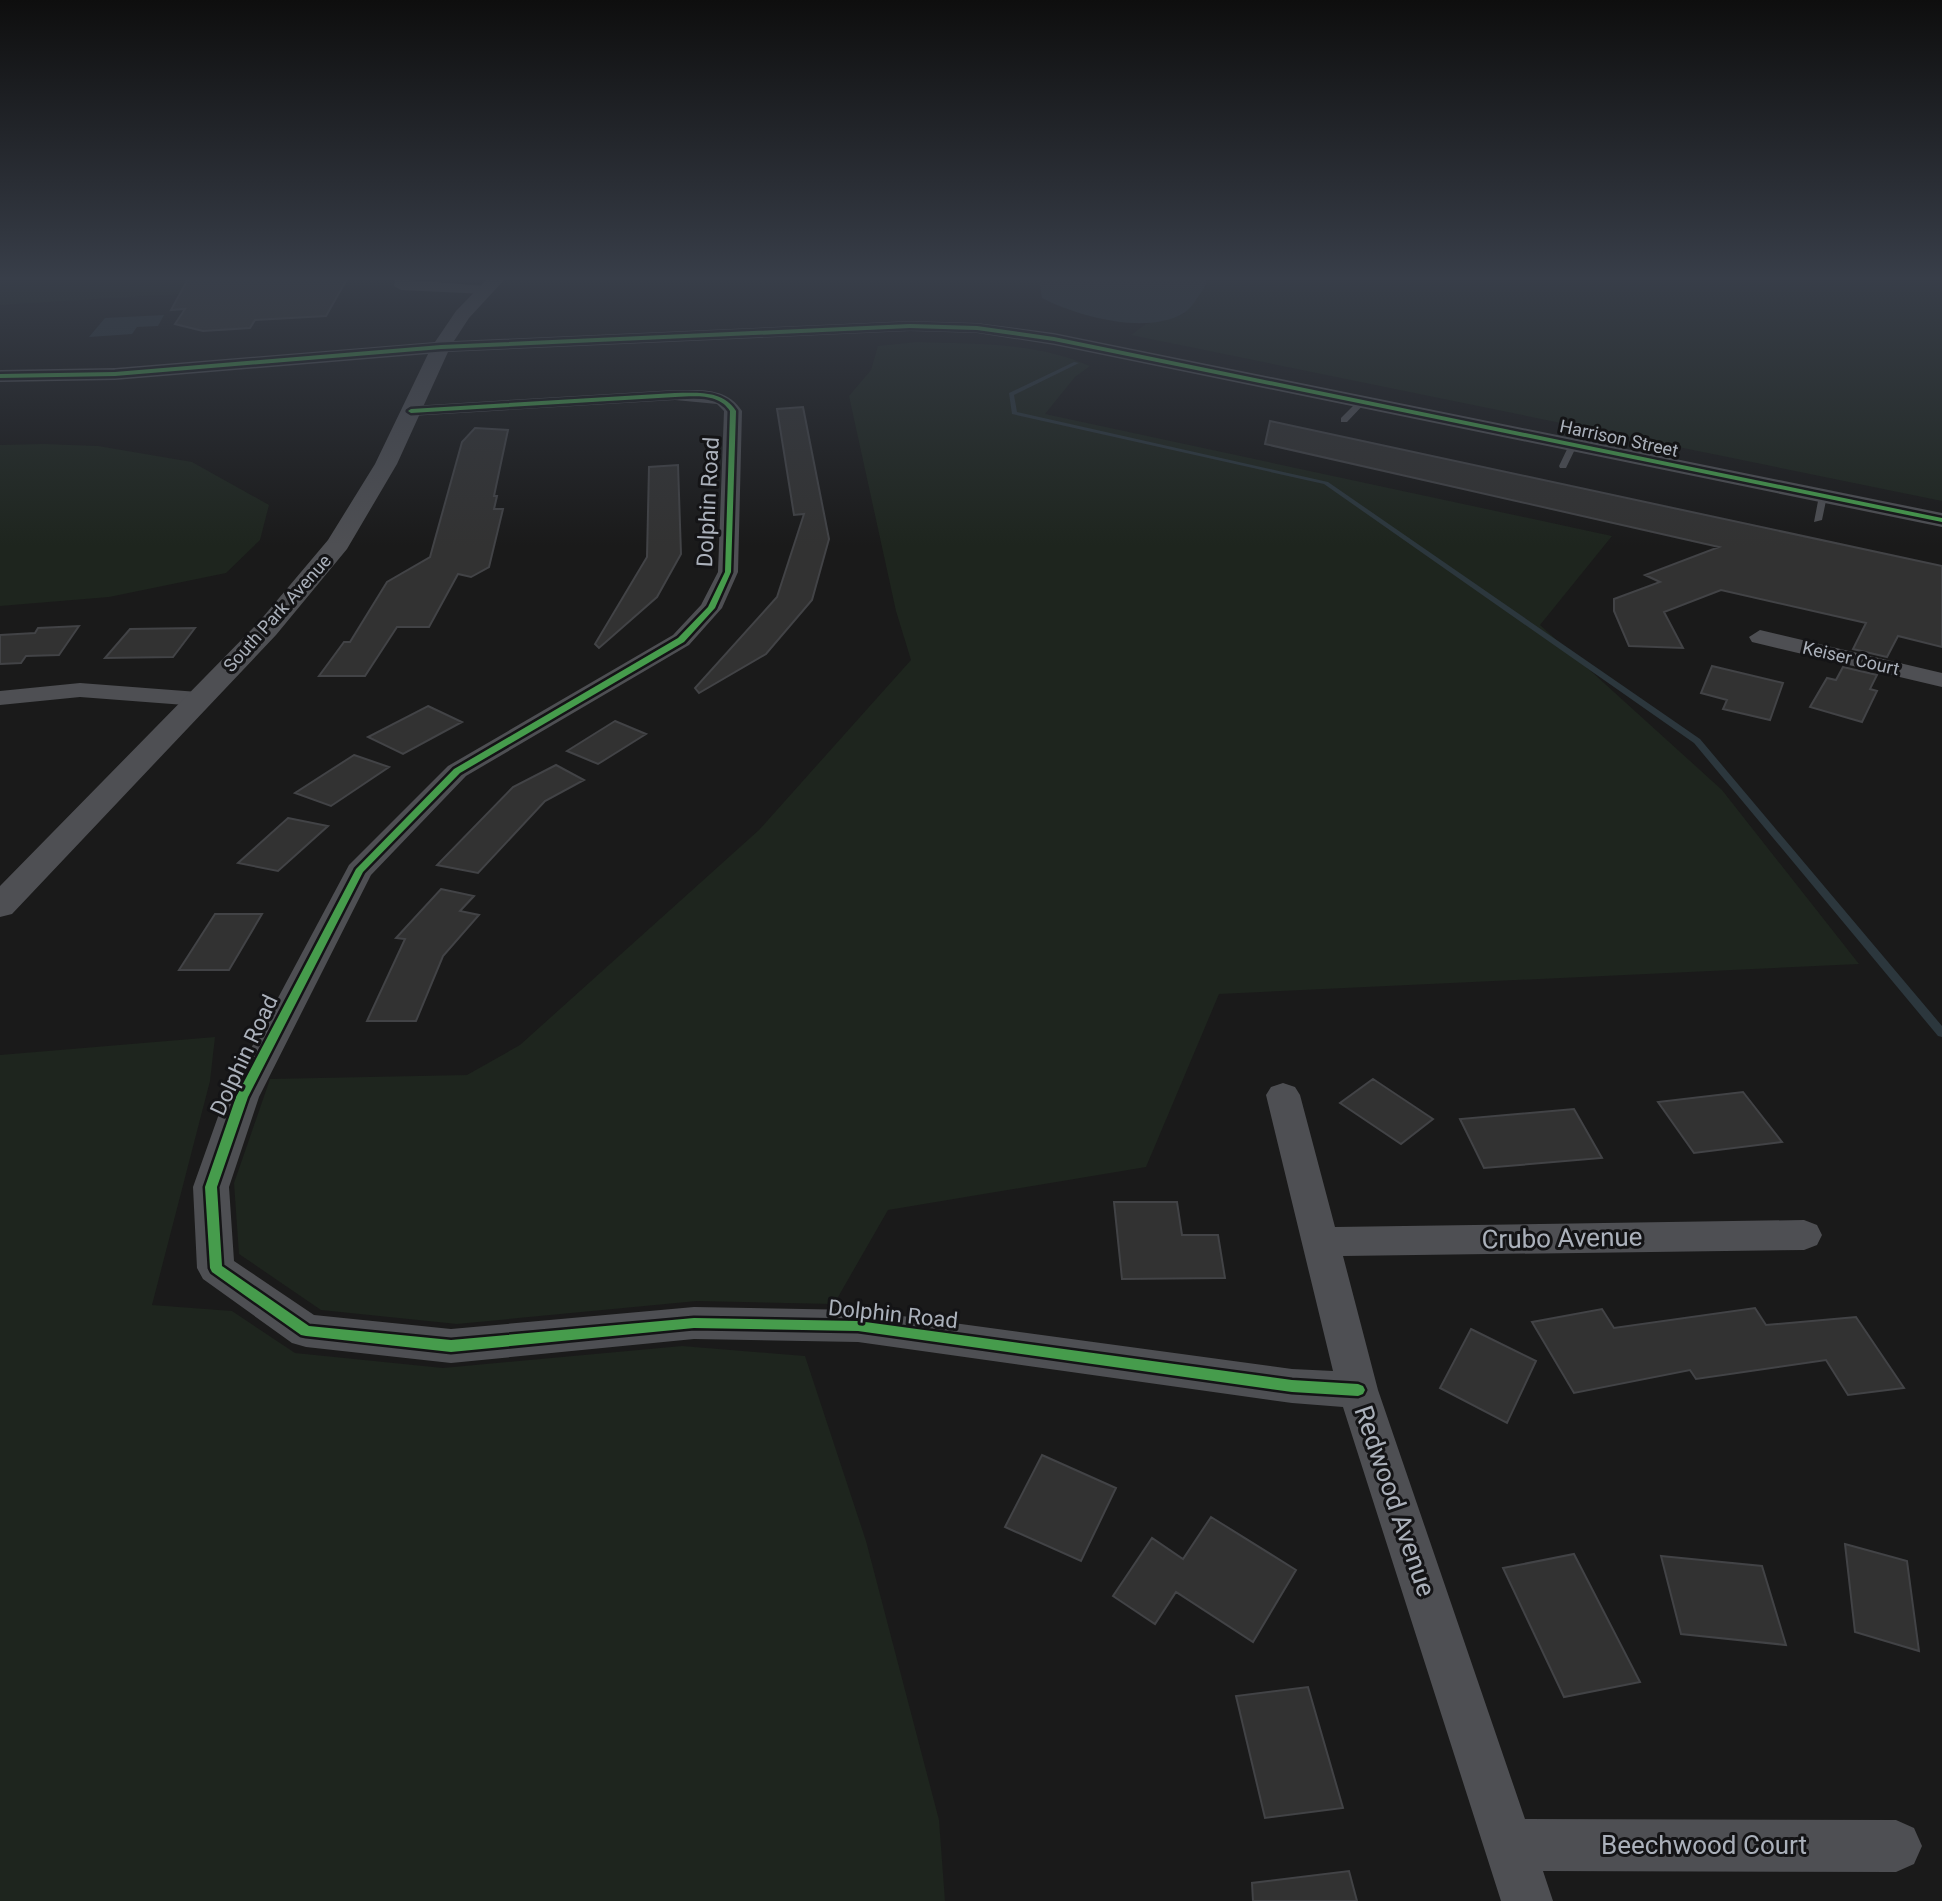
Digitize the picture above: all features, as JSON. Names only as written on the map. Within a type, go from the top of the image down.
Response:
[{"type":"street","name":"Harrison Street","points":[[0,376],[115,374],[191,368]]},
{"type":"street","name":"South Park Avenue","points":[[0,906],[267,629],[338,544],[386,464],[431,368]]},
{"type":"street","name":"Harrison Street","points":[[1194,368],[1942,520]]},
{"type":"street","name":"Dolphin Road","points":[[411,411],[675,395],[711,396],[730,403],[733,411],[728,572],[711,608],[681,640],[457,771],[359,871],[242,1097],[211,1187],[216,1268],[306,1331],[451,1346],[694,1323],[858,1326],[1292,1386],[1358,1390]]},
{"type":"street","name":"Keiser Court","points":[[1760,637],[1942,680]]},
{"type":"street","points":[[0,701],[189,708]]},
{"type":"street","name":"Redwood Avenue","points":[[1283,1095],[1358,1390],[1527,1901]]},
{"type":"street","name":"Crubo Avenue","points":[[1321,1242],[1804,1235]]},
{"type":"street","name":"Beechwood Court","points":[[1511,1845],[1896,1846]]},
{"type":"lane","points":[[1344,420],[1362,402]]},
{"type":"lane","points":[[1563,466],[1573,445]]},
{"type":"lane","points":[[1817,520],[1823,496]]},
{"type":"shaded area","points":[[1088,368],[1075,377],[1045,414],[1612,536],[1540,625],[1722,790],[1859,964],[1219,994],[1146,1167],[888,1210],[834,1304],[697,1301],[457,1324],[321,1310],[239,1254],[234,1183],[270,1079],[467,1075],[520,1045],[759,830],[911,660],[896,611],[849,396],[871,370]]},
{"type":"shaded area","points":[[1291,368],[1942,368],[1942,501]]},
{"type":"shaded area","points":[[0,445],[98,446],[192,462],[269,505],[260,540],[226,573],[109,597],[0,606]]},
{"type":"shaded area","points":[[215,1037],[210,1081],[152,1305],[232,1311],[295,1353],[443,1368],[682,1346],[805,1356],[866,1541],[939,1820],[945,1901],[0,1901],[0,1055]]},
{"type":"building","points":[[803,407],[829,539],[812,600],[766,654],[699,693],[695,688],[777,597],[804,514],[794,515],[777,409]]},
{"type":"building","points":[[1270,421],[1942,566],[1942,647],[1898,636],[1887,657],[1853,649],[1866,623],[1721,590],[1664,612],[1683,648],[1629,646],[1614,611],[1614,599],[1660,582],[1645,575],[1719,547],[1265,444]]},
{"type":"building","points":[[475,428],[508,430],[494,496],[497,496],[494,509],[503,509],[489,567],[471,577],[458,574],[429,627],[397,627],[365,676],[319,676],[344,642],[350,642],[387,582],[430,557],[462,442]]},
{"type":"building","points":[[678,465],[681,554],[657,597],[599,648],[595,644],[647,557],[649,467]]},
{"type":"building","points":[[79,626],[59,655],[26,656],[21,663],[0,664],[0,635],[35,633],[38,628]]},
{"type":"building","points":[[195,628],[173,657],[105,658],[130,629]]},
{"type":"building","points":[[1712,666],[1783,683],[1770,720],[1723,709],[1727,700],[1701,693]]},
{"type":"building","points":[[1843,667],[1877,675],[1870,689],[1877,691],[1862,722],[1810,707],[1827,678],[1836,680]]},
{"type":"building","points":[[428,706],[462,722],[403,754],[368,737]]},
{"type":"building","points":[[615,721],[646,734],[598,764],[567,751]]},
{"type":"building","points":[[354,755],[389,767],[331,806],[295,793]]},
{"type":"building","points":[[556,765],[584,780],[545,801],[478,873],[437,865],[513,787]]},
{"type":"building","points":[[288,818],[328,826],[278,871],[238,863]]},
{"type":"building","points":[[441,889],[474,896],[460,911],[479,915],[443,956],[416,1021],[367,1021],[405,939],[396,938]]},
{"type":"building","points":[[215,914],[262,914],[229,970],[179,970]]},
{"type":"building","points":[[1373,1079],[1433,1119],[1401,1144],[1340,1103]]},
{"type":"building","points":[[1743,1092],[1782,1142],[1694,1153],[1658,1102]]},
{"type":"building","points":[[1574,1109],[1602,1158],[1484,1168],[1460,1119]]},
{"type":"building","points":[[1114,1202],[1177,1202],[1182,1235],[1218,1235],[1225,1278],[1122,1279]]},
{"type":"building","points":[[1755,1308],[1766,1325],[1856,1317],[1904,1388],[1848,1395],[1826,1360],[1696,1379],[1690,1370],[1574,1393],[1532,1322],[1602,1309],[1614,1328]]},
{"type":"building","points":[[1471,1329],[1536,1361],[1507,1423],[1440,1388]]},
{"type":"building","points":[[1042,1455],[1116,1488],[1081,1561],[1005,1527]]},
{"type":"building","points":[[1211,1517],[1296,1570],[1253,1642],[1176,1592],[1155,1624],[1113,1596],[1152,1538],[1183,1559]]},
{"type":"building","points":[[1845,1544],[1907,1561],[1919,1651],[1855,1632]]},
{"type":"building","points":[[1574,1554],[1640,1682],[1564,1697],[1503,1568]]},
{"type":"building","points":[[1661,1556],[1762,1566],[1786,1645],[1681,1634]]},
{"type":"building","points":[[1308,1687],[1343,1808],[1265,1818],[1236,1696]]},
{"type":"building","points":[[1349,1871],[1357,1901],[1253,1901],[1252,1883]]},
{"type":"waterway","points":[[1066,368],[1011,394],[1014,413],[1326,483],[1697,741],[1942,1033]]},
{"type":"cycle path","points":[[0,376],[115,374],[191,368]]},
{"type":"cycle path","points":[[1195,368],[1942,520]]},
{"type":"cycle path","points":[[411,411],[675,395],[708,396],[723,400],[733,411],[728,572],[711,608],[681,640],[457,771],[359,871],[242,1097],[211,1187],[216,1268],[306,1331],[451,1346],[694,1323],[858,1326],[1292,1386],[1358,1390]]}]
